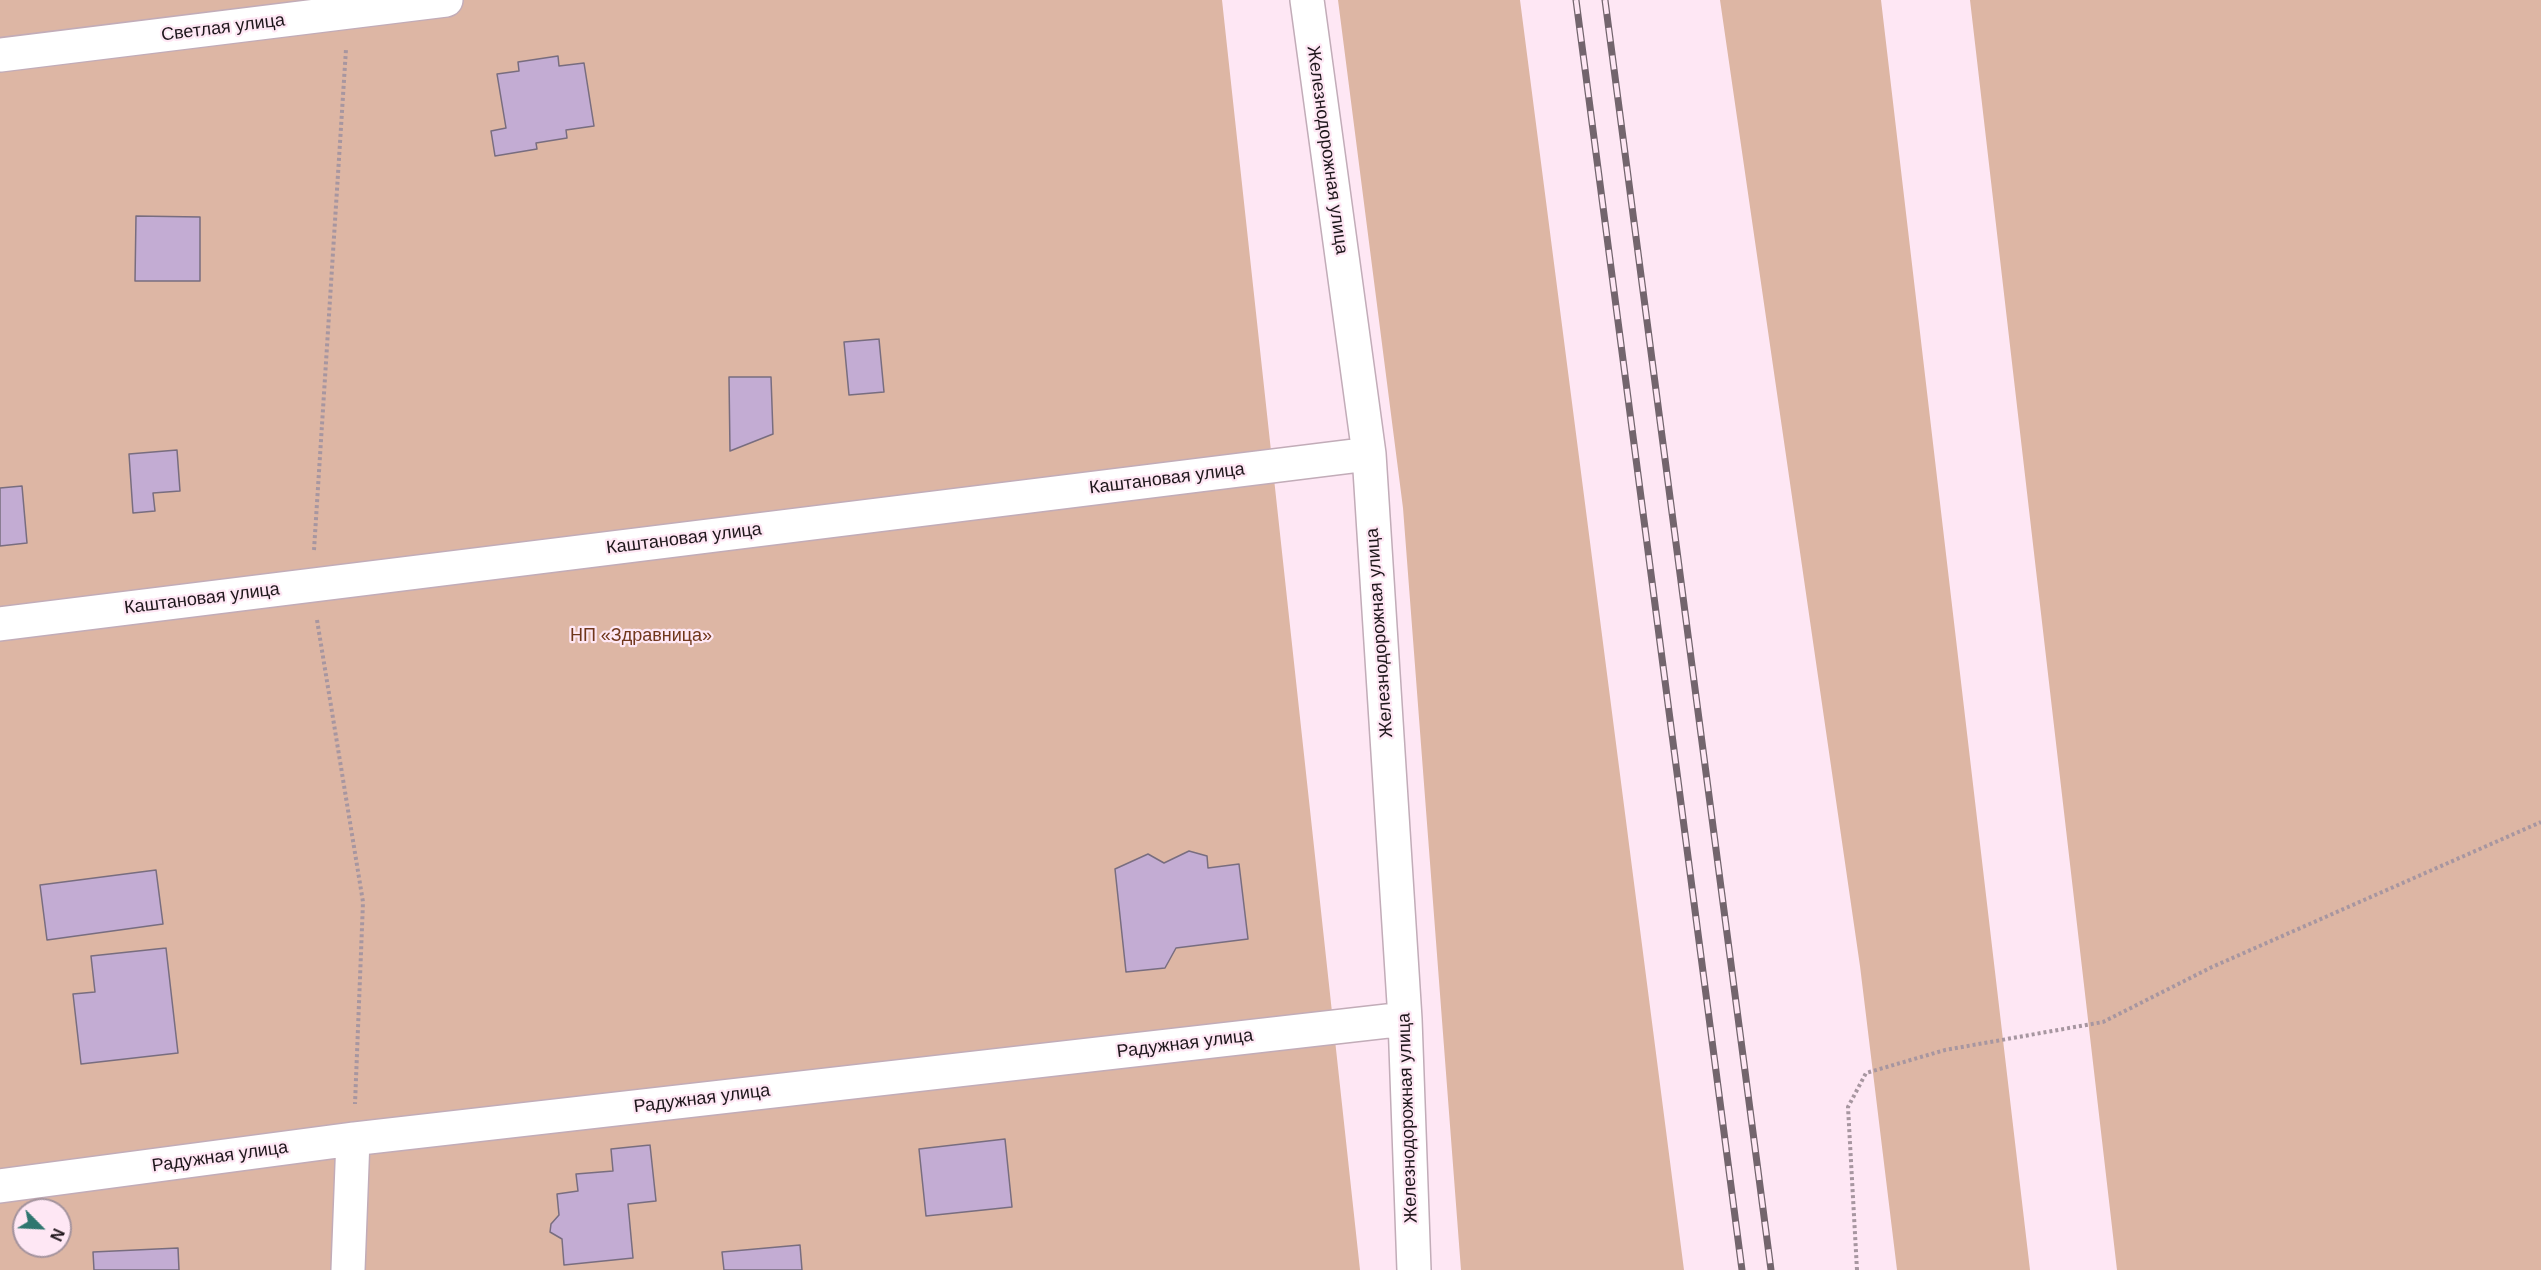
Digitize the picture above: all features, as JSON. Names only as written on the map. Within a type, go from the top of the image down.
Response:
[{"type":"street","name":"Светлая улица","points":[[0,56],[446,0]]},
{"type":"street","name":"Железнодорожная улица","points":[[1307,0],[1369,454],[1405,1019],[1414,1270]]},
{"type":"street","name":"Каштановая улица","points":[[0,624],[1369,454]]},
{"type":"street","name":"Радужная улица","points":[[0,1186],[353,1139],[1405,1019]]},
{"type":"street","points":[[348,1270],[353,1139]]},
{"type":"path","points":[[1857,1270],[1848,1107],[1866,1073],[1945,1050],[2103,1022],[2212,967],[2541,822]]},
{"type":"green space","name":"НП «Здравница»","points":[[0,0],[1222,0],[1360,1270],[0,1270]]},
{"type":"green space","points":[[1338,0],[1520,0],[1684,1270],[1461,1270],[1403,508]]},
{"type":"green space","points":[[1720,0],[1881,0],[2030,1270],[1897,1270],[1860,966]]},
{"type":"green space","points":[[1970,0],[2541,0],[2541,1270],[2117,1270]]},
{"type":"building","points":[[558,56],[559,66],[584,63],[594,126],[566,130],[567,138],[536,143],[537,149],[495,156],[491,131],[506,128],[497,74],[519,71],[518,62]]},
{"type":"building","points":[[136,216],[200,217],[200,281],[135,281]]},
{"type":"building","points":[[879,339],[884,392],[849,395],[844,342]]},
{"type":"building","points":[[729,377],[771,377],[773,434],[730,451]]},
{"type":"building","points":[[177,450],[180,491],[153,493],[155,511],[133,513],[129,454]]},
{"type":"building","points":[[22,486],[27,543],[0,546],[0,488]]},
{"type":"building","points":[[1189,851],[1207,856],[1208,868],[1239,864],[1248,939],[1176,948],[1165,968],[1126,972],[1115,869],[1148,854],[1164,863]]},
{"type":"building","points":[[156,870],[163,924],[47,940],[40,885]]},
{"type":"building","points":[[166,948],[178,1053],[81,1064],[73,994],[95,992],[91,956]]},
{"type":"building","points":[[1005,1139],[1012,1207],[926,1216],[919,1149]]},
{"type":"building","points":[[650,1145],[656,1201],[628,1204],[633,1258],[564,1265],[562,1239],[550,1232],[551,1224],[559,1215],[557,1194],[578,1191],[576,1174],[613,1171],[611,1149]]},
{"type":"building","points":[[800,1245],[802,1270],[724,1270],[722,1252]]},
{"type":"building","points":[[178,1248],[179,1270],[94,1270],[93,1252]]},
{"type":"railway","points":[[1576,0],[1742,1270]]},
{"type":"railway","points":[[1605,0],[1771,1270]]}]
